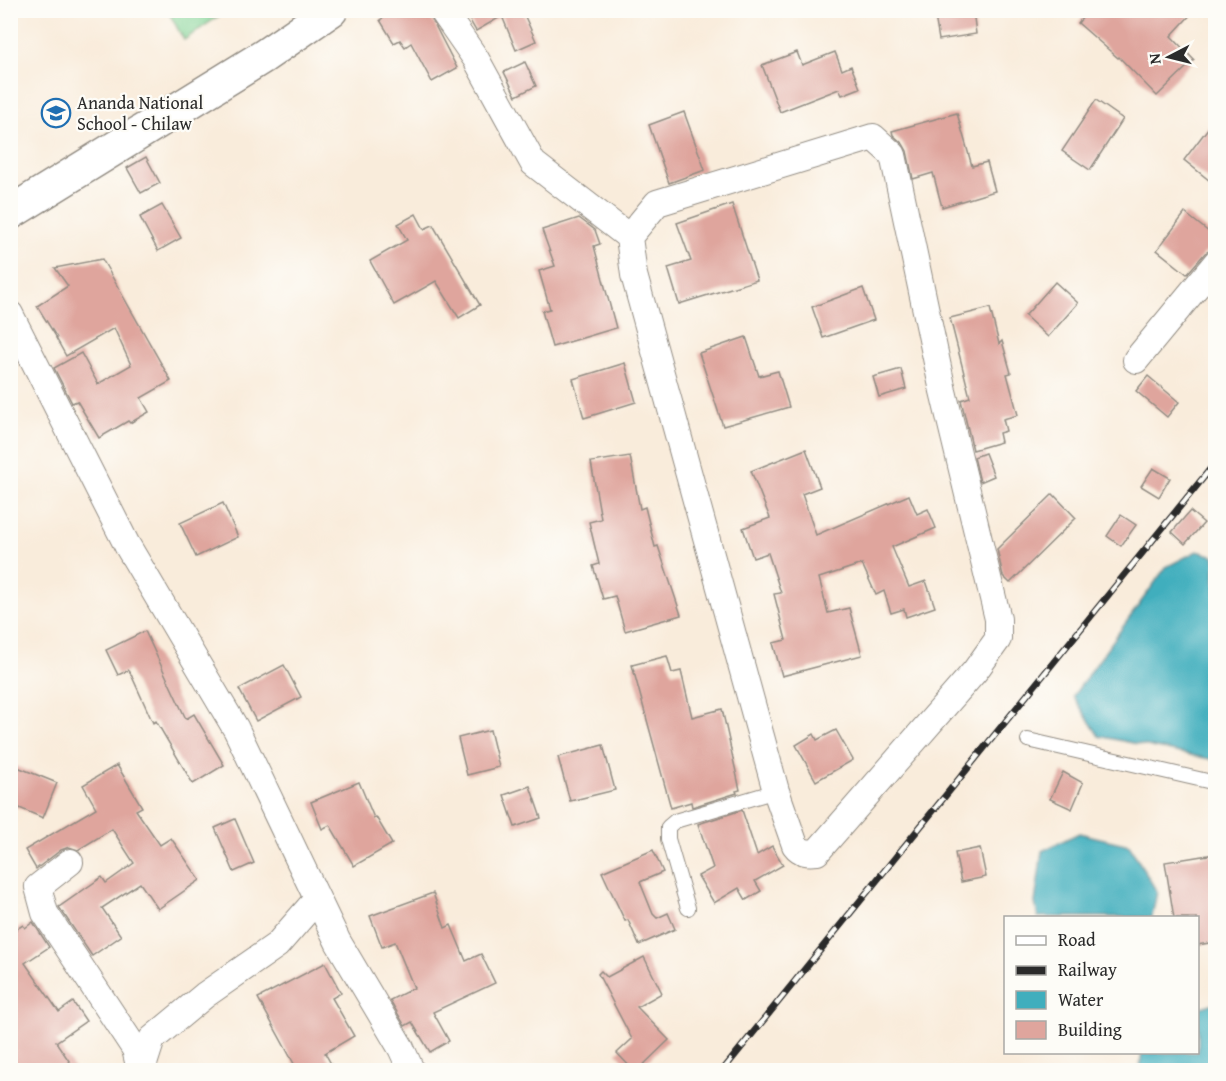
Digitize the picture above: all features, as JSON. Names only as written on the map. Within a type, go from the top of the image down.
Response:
[{"type":"highway","points":[[10,213],[264,56],[331,10]]},
{"type":"street","points":[[442,10],[476,59],[533,163],[629,237],[634,275],[776,791],[795,845],[799,850],[808,853],[817,852],[975,670],[998,639],[998,619],[943,391],[892,155],[873,137],[657,203],[629,237]]},
{"type":"street","points":[[1136,360],[1215,263]]},
{"type":"street","points":[[10,314],[127,545],[236,729],[338,942],[401,1048],[411,1071]]},
{"type":"street","points":[[70,862],[38,887],[45,913],[135,1049],[141,1071]]},
{"type":"street","points":[[141,1071],[152,1039],[205,995],[277,945],[317,899]]},
{"type":"lane","points":[[1028,740],[1215,783]]},
{"type":"lane","points":[[688,908],[668,839],[668,827],[675,821],[776,791]]},
{"type":"green space","points":[[168,11],[226,11],[184,40]]},
{"type":"water","points":[[1197,551],[1215,556],[1215,760],[1099,736],[1073,696],[1166,567]]},
{"type":"water","points":[[1079,833],[1129,845],[1157,892],[1152,916],[1038,916],[1035,903],[1042,851]]},
{"type":"water","points":[[1215,1003],[1215,1070],[1139,1070],[1142,1054],[1199,1054],[1199,1008]]},
{"type":"building","points":[[395,10],[427,10],[457,68],[432,82],[411,43],[405,47],[400,40],[394,43],[380,20]]},
{"type":"building","points":[[464,10],[522,10],[536,41],[516,50],[502,16],[476,31]]},
{"type":"building","points":[[934,10],[973,10],[976,34],[939,40]]},
{"type":"building","points":[[1089,10],[1195,10],[1171,36],[1194,60],[1157,96],[1119,57],[1078,23]]},
{"type":"building","points":[[797,52],[802,65],[835,52],[842,70],[851,66],[860,88],[842,95],[839,89],[780,112],[762,65]]},
{"type":"building","points":[[525,62],[536,86],[516,96],[504,72]]},
{"type":"building","points":[[1096,100],[1123,119],[1090,170],[1062,151]]},
{"type":"building","points":[[684,112],[705,170],[669,183],[649,125]]},
{"type":"building","points":[[957,113],[972,166],[987,162],[995,191],[942,207],[933,173],[913,179],[907,151],[892,131]]},
{"type":"building","points":[[1215,119],[1215,185],[1184,160]]},
{"type":"building","points":[[146,157],[160,183],[141,193],[127,168]]},
{"type":"building","points":[[732,204],[757,280],[679,304],[668,268],[691,261],[677,223]]},
{"type":"building","points":[[162,205],[181,238],[158,251],[140,217]]},
{"type":"building","points":[[1185,213],[1215,237],[1215,248],[1205,253],[1187,274],[1157,250]]},
{"type":"building","points":[[416,214],[424,229],[433,225],[480,305],[459,318],[436,281],[394,305],[370,261],[407,240],[398,224]]},
{"type":"building","points":[[579,218],[595,230],[600,244],[594,246],[616,328],[552,347],[542,311],[550,309],[539,271],[555,266],[542,230]]},
{"type":"building","points":[[102,259],[171,381],[141,398],[149,412],[99,438],[77,401],[72,403],[54,368],[81,353],[98,384],[131,365],[114,328],[66,356],[37,306],[68,286],[55,268]]},
{"type":"building","points":[[1055,282],[1078,303],[1048,337],[1025,316]]},
{"type":"building","points":[[863,288],[874,320],[823,338],[812,307]]},
{"type":"building","points":[[990,308],[999,344],[1002,341],[1011,373],[1007,374],[1018,415],[1003,419],[1006,431],[999,433],[1001,442],[973,450],[961,400],[970,397],[950,318]]},
{"type":"building","points":[[746,337],[759,376],[778,371],[789,407],[723,426],[699,353]]},
{"type":"building","points":[[625,363],[636,402],[584,418],[573,379]]},
{"type":"building","points":[[901,369],[906,389],[879,397],[873,377]]},
{"type":"building","points":[[1148,376],[1179,402],[1167,417],[1136,391]]},
{"type":"building","points":[[806,449],[820,487],[802,494],[816,535],[909,495],[917,514],[928,509],[936,528],[892,547],[909,587],[926,581],[935,607],[906,617],[904,609],[891,613],[884,591],[876,595],[862,564],[819,578],[828,613],[849,608],[862,655],[782,676],[773,643],[786,640],[774,594],[781,593],[768,553],[753,558],[743,528],[770,518],[751,471]]},
{"type":"building","points":[[985,453],[994,476],[980,482],[974,457]]},
{"type":"building","points":[[630,456],[640,509],[645,507],[655,547],[658,546],[681,615],[625,631],[615,596],[603,599],[593,566],[599,564],[589,522],[601,519],[591,462]]},
{"type":"building","points":[[1153,468],[1170,478],[1159,497],[1141,486]]},
{"type":"building","points":[[1053,494],[1076,518],[1010,583],[1003,576],[997,549]]},
{"type":"building","points":[[223,503],[238,537],[196,557],[180,523]]},
{"type":"building","points":[[1190,511],[1204,523],[1185,544],[1172,532]]},
{"type":"building","points":[[1121,515],[1136,525],[1121,546],[1107,536]]},
{"type":"building","points":[[145,631],[186,719],[194,714],[224,765],[193,784],[156,721],[153,723],[129,670],[118,675],[106,650]]},
{"type":"building","points":[[667,656],[672,673],[681,671],[692,717],[722,709],[740,790],[736,791],[737,793],[692,807],[691,802],[671,808],[632,665]]},
{"type":"building","points":[[284,665],[301,697],[256,721],[239,689]]},
{"type":"building","points":[[490,730],[499,767],[467,775],[458,738]]},
{"type":"building","points":[[836,730],[853,760],[816,781],[796,745],[814,734],[817,740]]},
{"type":"building","points":[[603,745],[615,790],[570,801],[558,757]]},
{"type":"building","points":[[10,764],[57,783],[43,818],[10,804]]},
{"type":"building","points":[[117,765],[142,807],[136,810],[160,845],[171,838],[200,880],[158,909],[140,883],[102,908],[121,936],[92,956],[59,907],[102,877],[106,883],[134,863],[112,829],[78,850],[69,847],[61,850],[36,869],[25,850],[96,808],[83,785]]},
{"type":"building","points":[[1063,772],[1083,783],[1072,809],[1050,799]]},
{"type":"building","points":[[359,782],[374,818],[376,817],[392,844],[354,866],[330,825],[322,829],[311,802]]},
{"type":"building","points":[[530,786],[541,818],[515,827],[504,795]]},
{"type":"building","points":[[742,810],[757,855],[772,846],[783,865],[755,881],[761,891],[746,900],[739,888],[714,903],[698,876],[713,868],[698,824]]},
{"type":"building","points":[[235,819],[254,863],[234,872],[215,828]]},
{"type":"building","points":[[980,848],[986,877],[961,882],[955,853]]},
{"type":"building","points":[[653,850],[663,872],[640,882],[653,914],[657,918],[668,913],[675,929],[639,945],[602,872]]},
{"type":"building","points":[[1215,854],[1215,942],[1199,945],[1199,916],[1174,916],[1165,862]]},
{"type":"building","points":[[433,893],[445,928],[451,925],[466,961],[481,954],[495,983],[433,1012],[449,1041],[430,1052],[412,1022],[405,1026],[390,1000],[414,988],[395,942],[382,947],[370,916]]},
{"type":"building","points":[[33,922],[49,947],[25,963],[59,1012],[73,1002],[86,1021],[56,1042],[76,1071],[21,1071],[10,1055],[10,933],[23,925],[25,928]]},
{"type":"building","points":[[644,957],[662,993],[637,1007],[669,1040],[637,1071],[634,1071],[617,1053],[632,1039],[598,974],[601,971],[607,977]]},
{"type":"building","points":[[325,963],[341,993],[332,998],[354,1036],[325,1053],[335,1071],[298,1071],[258,998]]},
{"type":"railway","points":[[723,1070],[1216,462]]},
{"type":"place","name":"Ananda National School - Chilaw","points":[[56,113]]}]
